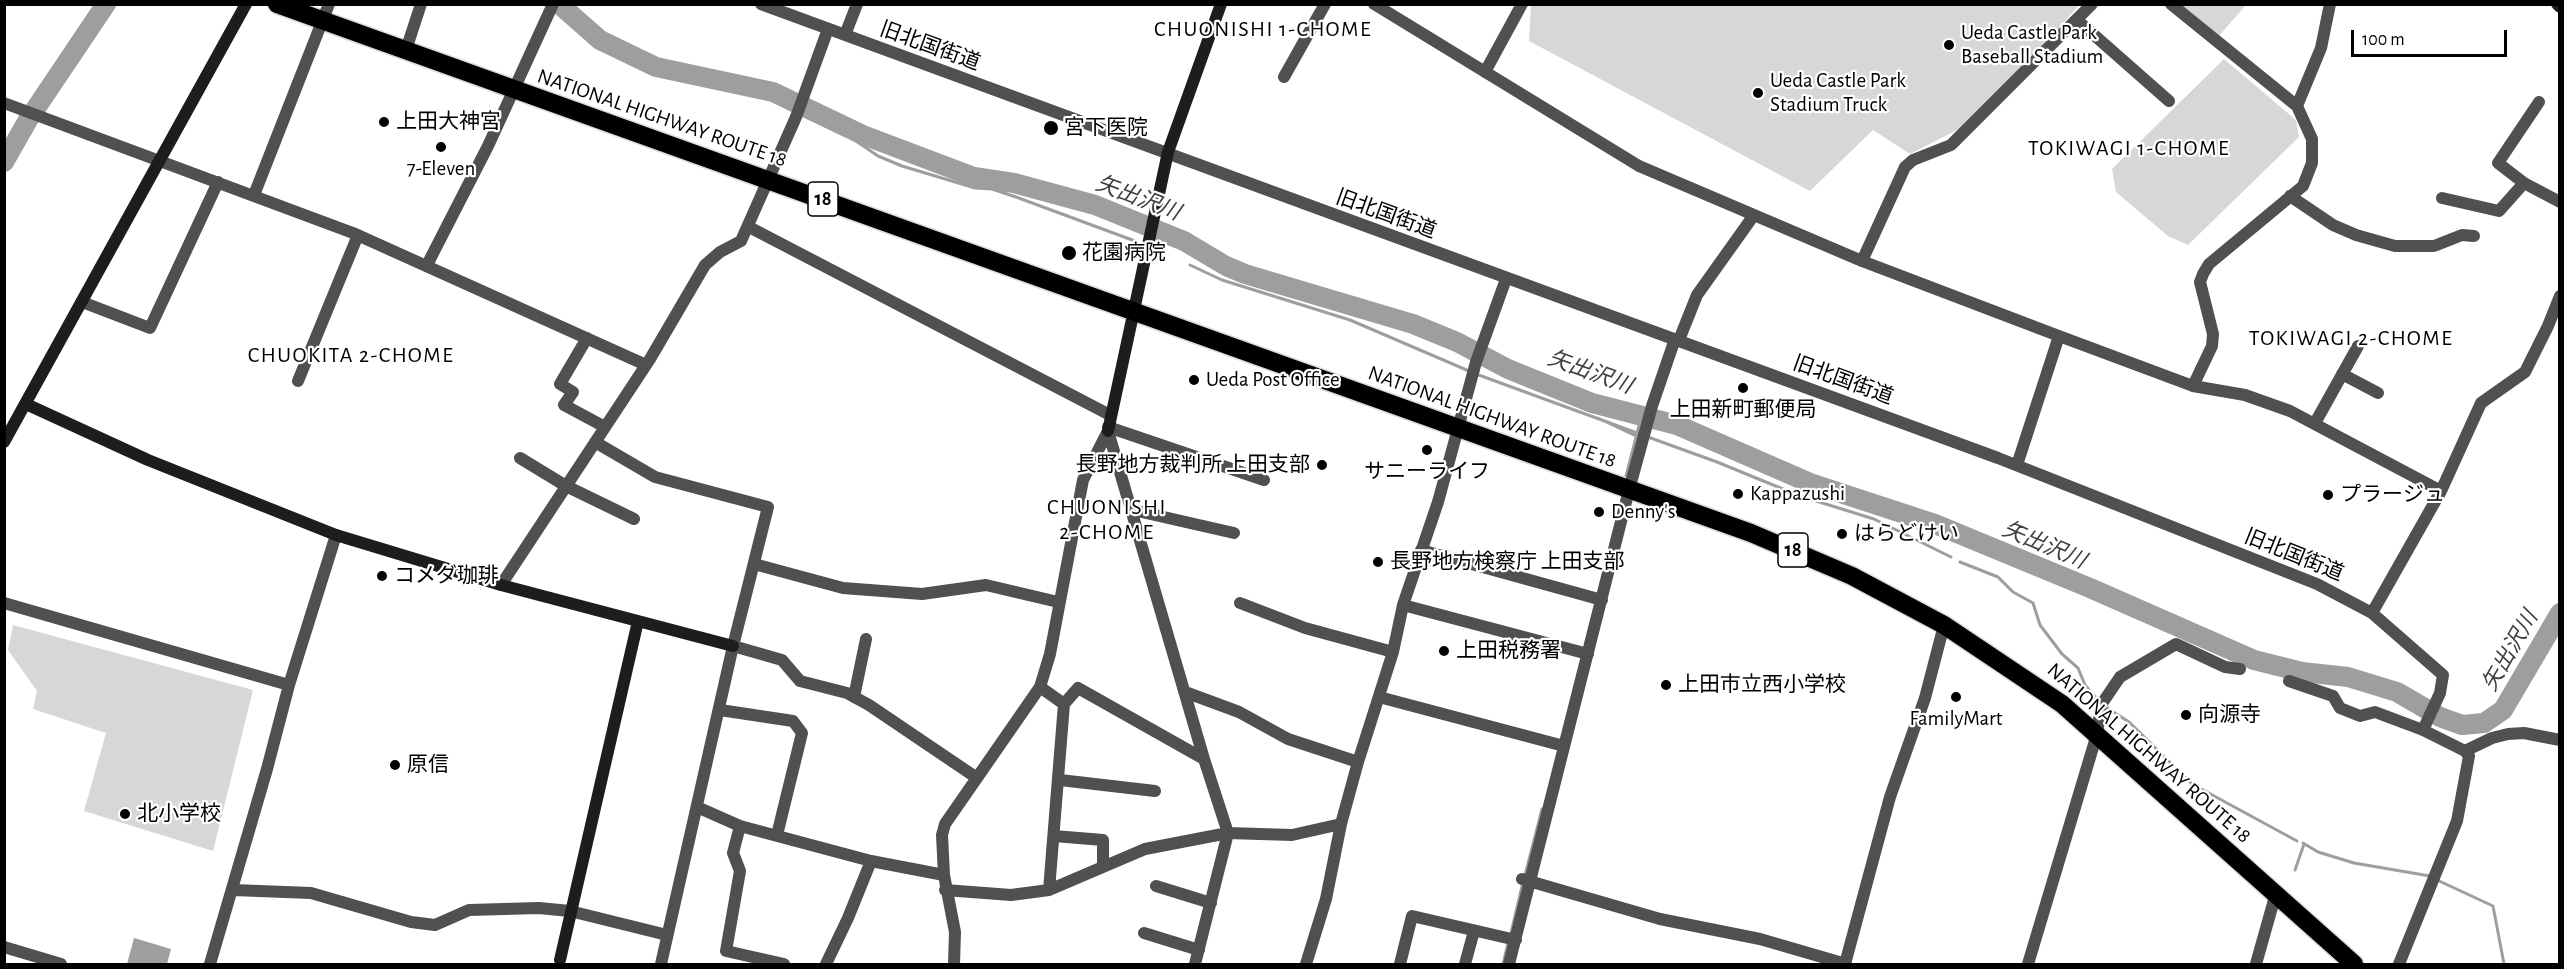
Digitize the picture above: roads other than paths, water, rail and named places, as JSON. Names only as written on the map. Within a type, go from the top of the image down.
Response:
[{"type":"highway","name":"NATIONAL HIGHWAY ROUTE 18","points":[[276,4],[326,13],[406,50],[1786,547],[1890,594],[2024,675],[2062,704],[2354,964]]},
{"type":"street","points":[[4,442],[246,4]]},
{"type":"street","points":[[406,50],[421,4]]},
{"type":"street","name":"旧北国街道","points":[[761,4],[2017,465],[2317,584],[2372,613],[2443,675],[2443,684],[2425,727]]},
{"type":"street","points":[[845,36],[857,4]]},
{"type":"street","points":[[954,964],[955,932],[945,890],[944,875],[942,835],[945,824],[1040,687],[1050,654],[1058,602],[1083,480],[1109,424],[1168,152],[1221,4]]},
{"type":"street","points":[[1284,77],[1325,4]]},
{"type":"street","points":[[1374,4],[1639,166],[1862,261],[2059,336],[2193,386],[2245,395],[2315,423],[2368,454],[2441,491]]},
{"type":"street","points":[[1485,72],[1521,4]]},
{"type":"street","points":[[1862,261],[1905,167],[1913,160],[1951,145],[2092,4]]},
{"type":"street","points":[[2171,4],[2297,106],[2312,139],[2312,163],[2303,186],[2209,264],[2203,274],[2200,282],[2213,334],[2212,346],[2193,386]]},
{"type":"street","points":[[2297,106],[2321,48],[2330,4]]},
{"type":"street","points":[[427,265],[459,205],[552,8]]},
{"type":"street","points":[[254,195],[326,13]]},
{"type":"street","points":[[2078,20],[2169,101]]},
{"type":"street","points":[[501,585],[646,365],[705,265],[720,252],[741,241],[796,117],[828,29]]},
{"type":"street","points":[[2540,102],[2498,163],[2523,183],[2559,202]]},
{"type":"street","points":[[4,103],[358,235],[646,365]]},
{"type":"street","points":[[82,302],[150,328],[218,182]]},
{"type":"street","points":[[2442,198],[2499,211],[2523,183]]},
{"type":"street","points":[[2290,196],[2333,225],[2356,235],[2395,246],[2434,246],[2462,235],[2474,236]]},
{"type":"street","points":[[1509,964],[1526,880],[1564,746],[1652,406],[1677,339],[1697,295],[1754,215]]},
{"type":"street","points":[[749,227],[1109,424],[1264,480]]},
{"type":"street","points":[[298,381],[358,235]]},
{"type":"street","points":[[1306,964],[1326,899],[1341,825],[1358,762],[1393,652],[1402,605],[1438,502],[1476,362],[1506,279]]},
{"type":"street","points":[[2372,613],[2441,491],[2481,403],[2525,372],[2559,296]]},
{"type":"street","points":[[2017,465],[2059,336]]},
{"type":"street","points":[[587,338],[561,384],[573,392],[564,405],[604,427]]},
{"type":"street","points":[[2315,423],[2358,346]]},
{"type":"street","points":[[2342,374],[2378,393]]},
{"type":"street","points":[[26,404],[148,460],[336,535],[501,585],[782,660],[800,681],[854,697],[900,725],[976,778]]},
{"type":"street","points":[[1109,424],[1204,759],[1228,833],[1195,964]]},
{"type":"street","points":[[595,442],[655,477],[768,507],[733,646],[661,964]]},
{"type":"street","points":[[520,458],[566,486],[634,519]]},
{"type":"street","points":[[1133,510],[1234,532]]},
{"type":"street","points":[[210,964],[233,890],[289,685],[336,535]]},
{"type":"street","points":[[1421,550],[1602,600]]},
{"type":"street","points":[[754,564],[843,588],[922,594],[986,585],[1058,602]]},
{"type":"street","points":[[4,603],[289,685]]},
{"type":"street","points":[[1240,603],[1305,628],[1393,652]]},
{"type":"street","points":[[1402,605],[1588,654]]},
{"type":"street","points":[[560,960],[638,621]]},
{"type":"street","points":[[1526,880],[1660,919],[1760,939],[1846,964],[1890,797],[1925,698],[1944,625]]},
{"type":"street","points":[[854,697],[866,639]]},
{"type":"street","points":[[2028,964],[2097,734],[2101,705],[2120,677],[2176,644],[2225,667],[2240,669]]},
{"type":"street","points":[[2289,681],[2333,696],[2340,708],[2360,716],[2375,712],[2425,727],[2466,751],[2469,762],[2457,821],[2399,964]]},
{"type":"street","points":[[1040,687],[1064,704]]},
{"type":"street","points":[[1049,890],[1060,780],[1064,704],[1078,688],[1204,759]]},
{"type":"street","points":[[1185,692],[1239,712],[1288,739],[1358,762]]},
{"type":"street","points":[[1379,697],[1564,746]]},
{"type":"street","points":[[720,710],[793,721],[802,733],[777,835]]},
{"type":"street","points":[[2466,751],[2492,738],[2508,734],[2524,733],[2559,740]]},
{"type":"street","points":[[1060,780],[1155,791]]},
{"type":"street","points":[[697,807],[740,826],[871,861],[944,875]]},
{"type":"street","points":[[945,890],[1011,895],[1049,890],[1145,849],[1228,833],[1292,835],[1341,825]]},
{"type":"street","points":[[740,826],[733,853],[740,871],[726,951],[784,964]]},
{"type":"street","points":[[1054,836],[1103,840],[1103,867]]},
{"type":"street","points":[[826,964],[871,861]]},
{"type":"street","points":[[1156,886],[1211,903]]},
{"type":"street","points":[[233,890],[311,893],[411,922],[435,925],[469,910],[504,907],[570,912],[668,935]]},
{"type":"street","points":[[2256,964],[2276,893]]},
{"type":"street","points":[[1400,964],[1412,916],[1515,939]]},
{"type":"street","points":[[1465,964],[1474,931]]},
{"type":"street","points":[[1144,933],[1199,950]]},
{"type":"street","points":[[4,947],[31,960],[61,964]]},
{"type":"waterway","points":[[4,162],[28,120],[106,4]]},
{"type":"waterway","name":"矢出沢川","points":[[559,4],[600,40],[656,67],[773,92],[863,135],[974,177],[1014,183],[1095,205],[1184,241],[1226,266],[1245,274],[1413,324],[1457,342],[1508,369],[1592,403],[1677,425],[1810,483],[1935,524],[2090,588],[2254,660],[2302,672],[2348,677],[2397,692],[2440,717],[2462,725],[2484,723],[2503,710],[2560,613]]},
{"type":"waterway","points":[[853,130],[856,141],[878,156],[902,166],[975,188],[992,189],[1135,241]]},
{"type":"waterway","points":[[1190,265],[1222,280],[1350,320],[1469,371]]},
{"type":"waterway","points":[[1476,374],[1640,434]]},
{"type":"waterway","points":[[1626,476],[1642,414]]},
{"type":"waterway","points":[[1598,418],[1636,436]]},
{"type":"waterway","points":[[1648,437],[1800,496],[1874,519],[1951,557]]},
{"type":"waterway","points":[[1960,562],[1998,577],[2013,592],[2033,603],[2040,625],[2062,654],[2078,668],[2085,685],[2098,700]]},
{"type":"waterway","points":[[2106,707],[2129,722],[2192,784],[2297,841]]},
{"type":"waterway","points":[[1525,875],[1542,809]]},
{"type":"waterway","points":[[2303,843],[2318,852],[2354,863],[2430,876]]},
{"type":"waterway","points":[[2295,870],[2304,844]]},
{"type":"waterway","points":[[2437,880],[2493,906],[2504,964]]},
{"type":"waterway","points":[[1510,937],[1523,882]]},
{"type":"waterway","points":[[1503,964],[1508,943]]},
{"type":"place","name":"Ueda Castle Park Baseball Stadium","points":[[1949,45]]},
{"type":"place","name":"Ueda Castle Park Stadium Truck","points":[[1758,93]]},
{"type":"place","name":"上田大神宮","points":[[384,122]]},
{"type":"place","name":"宮下医院","points":[[1051,128]]},
{"type":"place","name":"7-Eleven","points":[[441,147]]},
{"type":"place","name":"花園病院","points":[[1069,253]]},
{"type":"place","name":"Ueda Post Office","points":[[1194,380]]},
{"type":"place","name":"上田新町郵便局","points":[[1743,388]]},
{"type":"place","name":"サニーライフ","points":[[1427,450]]},
{"type":"place","name":"長野地方裁判所 上田支部","points":[[1322,465]]},
{"type":"place","name":"Kappazushi","points":[[1738,494]]},
{"type":"place","name":"プラージュ","points":[[2328,495]]},
{"type":"place","name":"Denny's","points":[[1599,512]]},
{"type":"place","name":"はらどけい","points":[[1842,534]]},
{"type":"place","name":"長野地方検察庁 上田支部","points":[[1378,562]]},
{"type":"place","name":"コメダ珈琲","points":[[382,576]]},
{"type":"place","name":"上田税務署","points":[[1444,651]]},
{"type":"place","name":"上田市立西小学校","points":[[1666,685]]},
{"type":"place","name":"FamilyMart","points":[[1956,697]]},
{"type":"place","name":"向源寺","points":[[2186,715]]},
{"type":"place","name":"原信","points":[[395,765]]},
{"type":"place","name":"北小学校","points":[[125,814]]},
{"type":"district","name":"CHUONISHI 1-CHOME","points":[[1263,29]]},
{"type":"district","name":"TOKIWAGI 1-CHOME","points":[[2129,148]]},
{"type":"district","name":"TOKIWAGI 2-CHOME","points":[[2351,338]]},
{"type":"district","name":"CHUOKITA 2-CHOME","points":[[351,355]]},
{"type":"district","name":"CHUONISHI 2-CHOME","points":[[1107,520]]}]
